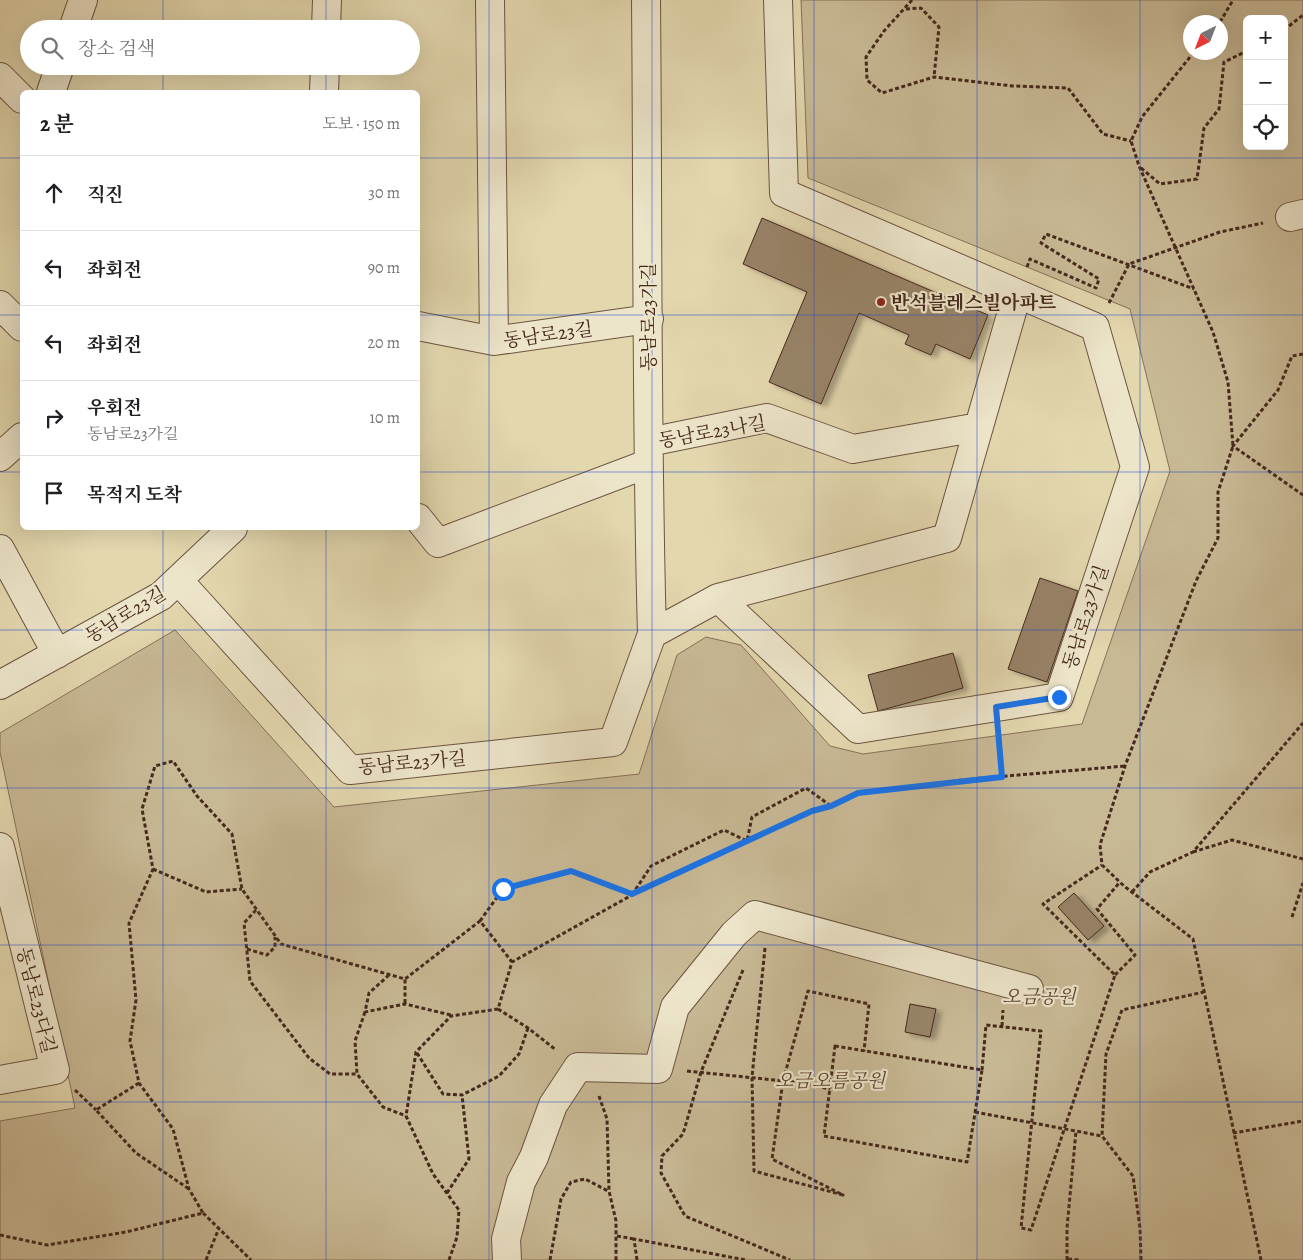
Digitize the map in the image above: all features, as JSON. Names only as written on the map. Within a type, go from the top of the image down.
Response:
[{"type":"street","points":[[76,20],[83,0]]},
{"type":"street","points":[[326,20],[327,0]]},
{"type":"street","points":[[490,0],[494,341]]},
{"type":"street","name":"동남로23가길","points":[[178,580],[350,770],[613,742],[652,634],[648,453],[649,319],[646,0]]},
{"type":"street","name":"동남로23가길","points":[[718,598],[858,729],[1059,697],[1135,467],[1095,327],[1021,283],[784,194],[778,0]]},
{"type":"street","points":[[52,90],[57,75]]},
{"type":"street","points":[[324,90],[325,75]]},
{"type":"street","points":[[0,78],[20,97]]},
{"type":"street","points":[[652,634],[718,598],[947,538],[1021,283]]},
{"type":"street","points":[[0,305],[20,325]]},
{"type":"street","name":"동남로23길","points":[[420,326],[494,341],[649,319]]},
{"type":"street","name":"동남로23나길","points":[[420,520],[438,543],[648,453],[768,418],[853,449],[979,427]]},
{"type":"street","points":[[0,457],[20,439]]},
{"type":"street","name":"동남로23길","points":[[0,686],[160,596],[231,530]]},
{"type":"street","points":[[0,550],[57,654]]},
{"type":"street","name":"동남로23다길","points":[[0,847],[54,1070],[0,1080]]},
{"type":"street","points":[[507,1260],[506,1239],[521,1182],[534,1157],[553,1106],[578,1067],[658,1070],[676,1007],[734,934],[755,915],[1029,988]]},
{"type":"path","points":[[912,0],[884,31],[866,57],[867,80],[882,94],[934,77],[1013,86],[1068,88],[1103,134],[1131,141]]},
{"type":"path","points":[[1224,15],[1232,0]]},
{"type":"path","points":[[906,8],[921,8],[939,27],[934,77]]},
{"type":"path","points":[[1288,27],[1303,15]]},
{"type":"path","points":[[1138,166],[1160,184],[1196,178],[1204,128],[1219,109],[1224,62],[1243,53]]},
{"type":"path","points":[[1188,60],[1142,117],[1131,141],[1138,166],[1213,332],[1228,382],[1233,446]]},
{"type":"path","points":[[1105,310],[1129,264],[1175,246],[1220,232],[1297,215]]},
{"type":"path","points":[[1021,283],[1030,259],[1096,288],[1099,279],[1042,243],[1046,234],[1194,289]]},
{"type":"path","points":[[1260,1260],[1193,939],[1132,892],[1102,865],[1100,845],[1125,766],[1196,580],[1218,538],[1218,492],[1233,446],[1278,390],[1292,356],[1303,354]]},
{"type":"path","points":[[1233,446],[1303,495]]},
{"type":"path","points":[[996,707],[1002,777]]},
{"type":"path","points":[[1193,852],[1303,723]]},
{"type":"path","points":[[251,1260],[203,1213],[189,1189],[174,1130],[139,1083],[130,1041],[136,1000],[129,924],[153,869],[142,809],[155,766],[173,761],[197,796],[232,834],[242,889],[281,944],[405,979]]},
{"type":"path","points":[[498,1009],[512,962],[632,894],[812,811],[831,806],[858,793],[1125,766]]},
{"type":"path","points":[[747,841],[752,817],[806,788],[831,806]]},
{"type":"path","points":[[632,894],[651,866],[724,830],[747,841]]},
{"type":"path","points":[[1132,892],[1150,872],[1193,852],[1232,840],[1303,859]]},
{"type":"path","points":[[1102,865],[1043,904],[1115,975]]},
{"type":"path","points":[[153,869],[206,892],[242,889]]},
{"type":"path","points":[[405,979],[480,921],[503,889],[571,871],[632,894]]},
{"type":"path","points":[[982,1070],[835,1046],[824,1136],[967,1162],[982,1070],[986,1025],[1041,1031],[1021,1228],[1031,1230],[1115,975],[1135,955],[1097,909],[1120,882]]},
{"type":"path","points":[[1292,917],[1303,883]]},
{"type":"path","points":[[256,910],[244,923],[250,981],[309,1058],[330,1074],[357,1074]]},
{"type":"path","points":[[480,921],[512,962]]},
{"type":"path","points":[[247,949],[267,955],[275,947],[276,937]]},
{"type":"path","points":[[766,939],[752,1077],[754,1171],[842,1195],[772,1159],[783,1080],[808,991],[869,1004],[864,1051]]},
{"type":"path","points":[[746,962],[700,1072],[683,1134],[662,1156],[661,1173],[685,1216],[790,1260]]},
{"type":"path","points":[[389,975],[369,993],[365,1012],[354,1041],[357,1074],[383,1107],[406,1116]]},
{"type":"path","points":[[405,979],[405,1004]]},
{"type":"path","points":[[1141,1260],[1140,1228],[1133,1176],[1102,1136],[1106,1054],[1122,1010],[1204,992]]},
{"type":"path","points":[[365,1012],[405,1004],[452,1016],[498,1009],[528,1028],[578,1067]]},
{"type":"path","points":[[449,1260],[457,1237],[459,1210],[433,1174],[406,1116],[416,1052],[452,1016]]},
{"type":"path","points":[[416,1052],[444,1094],[462,1095],[500,1076],[519,1054],[528,1028]]},
{"type":"path","points":[[680,1070],[783,1080],[830,1088]]},
{"type":"path","points":[[139,1083],[96,1110],[136,1153],[189,1189]]},
{"type":"path","points":[[447,1193],[469,1159],[462,1095]]},
{"type":"path","points":[[975,1112],[1102,1136]]},
{"type":"path","points":[[607,1119],[609,1191],[616,1221],[616,1260]]},
{"type":"path","points":[[1233,1133],[1303,1122]]},
{"type":"path","points":[[1076,1131],[1067,1228],[1068,1260],[1080,1260]]},
{"type":"path","points":[[550,1260],[561,1199],[571,1182],[584,1179],[609,1191]]},
{"type":"path","points":[[0,1235],[47,1245],[126,1232],[203,1213]]},
{"type":"path","points":[[206,1260],[219,1227]]},
{"type":"path","points":[[616,1236],[746,1260]]},
{"type":"path","points":[[634,1239],[637,1260]]},
{"type":"green space","name":"오금공원","points":[[801,0],[1303,0],[1303,1260],[0,1260],[0,1121],[75,1108],[0,752],[0,733],[175,630],[334,807],[639,774],[677,655],[706,637],[741,645],[830,746],[863,754],[1082,724],[1170,471],[1130,309],[808,178]]},
{"type":"building","name":"반석블레스빌아파트","points":[[762,218],[988,315],[970,359],[936,344],[931,355],[905,344],[909,335],[859,313],[821,404],[769,382],[807,292],[743,264]]},
{"type":"building","points":[[1040,578],[1078,591],[1047,682],[1008,669]]},
{"type":"building","points":[[953,653],[963,688],[878,711],[868,675]]},
{"type":"building","points":[[1074,893],[1104,926],[1088,940],[1058,907]]},
{"type":"building","points":[[910,1004],[936,1009],[930,1037],[905,1032]]},
{"type":"place","name":"반석블레스빌아파트","points":[[881,302]]},
{"type":"route","points":[[503,889],[571,871],[632,894],[812,811],[831,806],[858,793],[1002,777],[996,707],[1059,697]]},
{"type":"park label","name":"오금오름공원","points":[[830,1080]]}]
